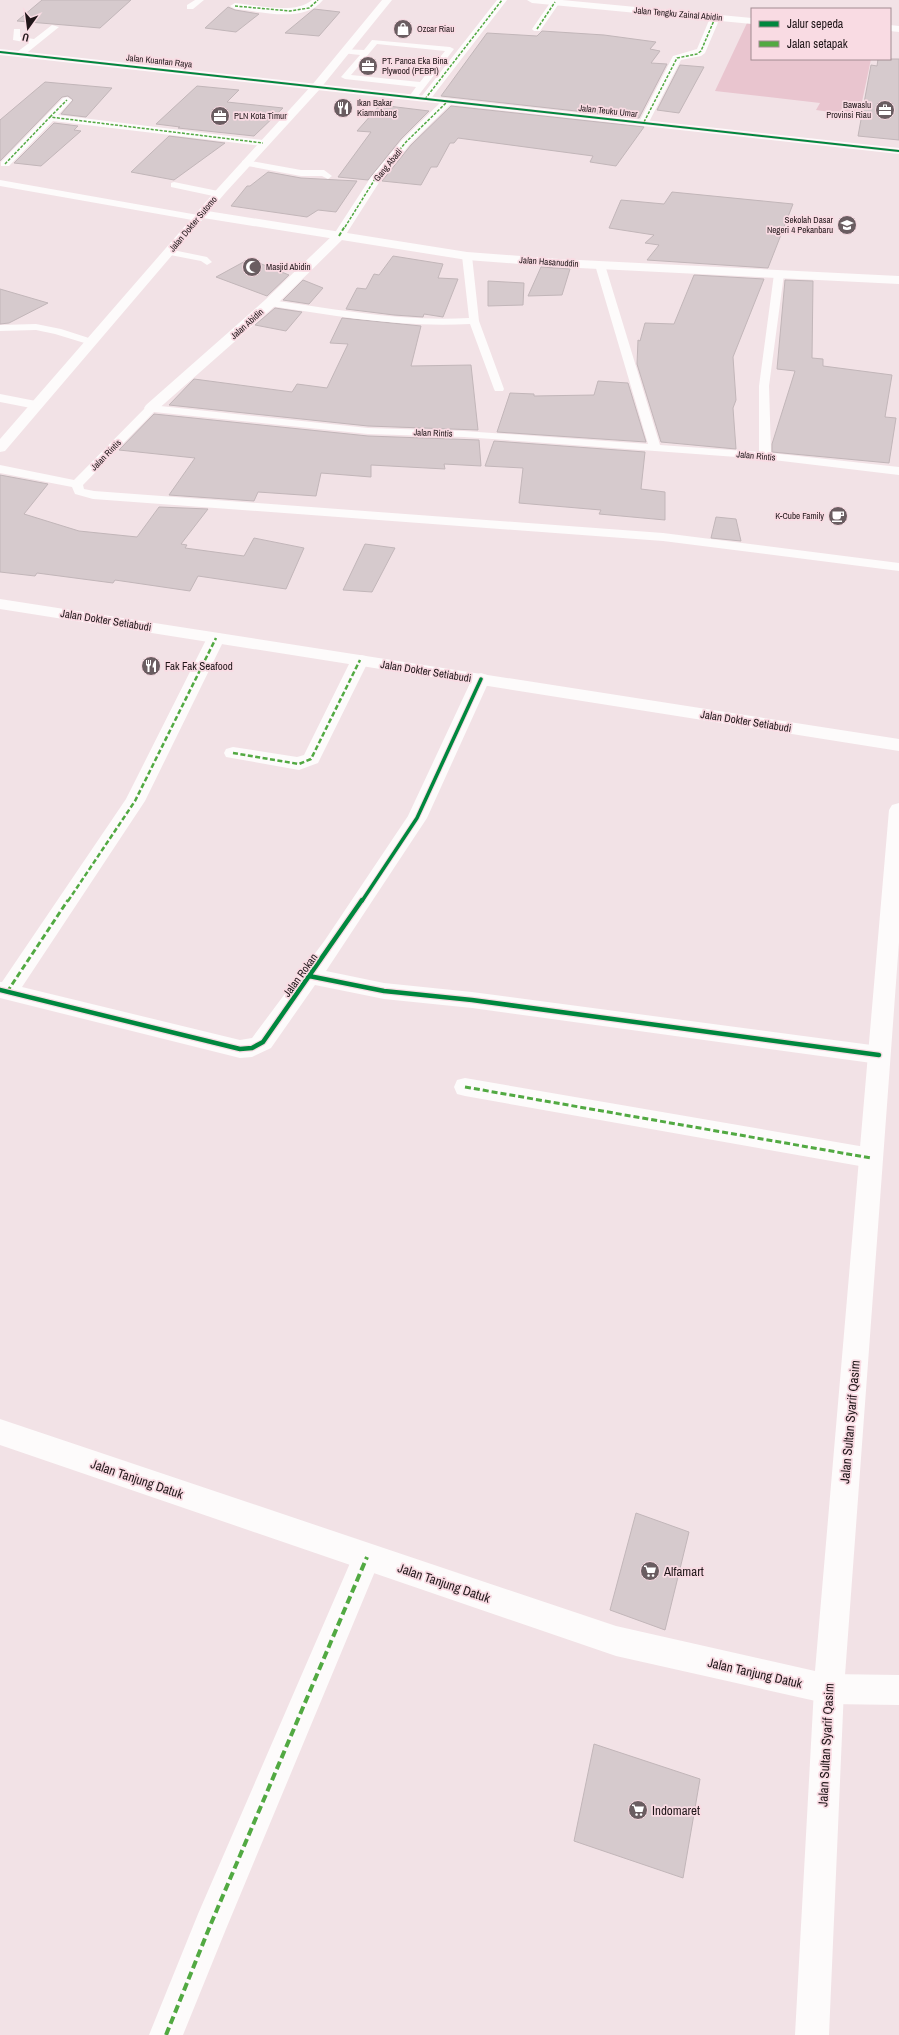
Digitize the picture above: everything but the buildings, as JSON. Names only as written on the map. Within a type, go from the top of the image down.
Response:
[{"type":"street","points":[[236,6],[290,11],[309,8],[318,0]]},
{"type":"street","name":"Jalan Dokter Sutomo","points":[[0,448],[245,163],[316,87],[387,0]]},
{"type":"street","points":[[425,99],[502,0]]},
{"type":"street","name":"Jalan Tengku Zainal Abidin","points":[[538,0],[715,18],[751,20]]},
{"type":"street","points":[[537,29],[555,2]]},
{"type":"street","points":[[644,122],[677,58],[697,54],[701,51],[715,18]]},
{"type":"street","name":"Jalan Kuantan Raya","points":[[0,52],[316,87]]},
{"type":"street","name":"Jalan Teuku Umar","points":[[316,87],[899,151]]},
{"type":"street","points":[[5,164],[67,100]]},
{"type":"street","name":"Gang Abadi","points":[[339,236],[375,179],[406,142],[447,102]]},
{"type":"street","points":[[50,117],[263,143]]},
{"type":"street","name":"Jalan Hasanuddin","points":[[199,216],[467,256],[600,265],[899,280]]},
{"type":"street","name":"Jalan Abidin","points":[[151,408],[270,303],[339,236]]},
{"type":"street","points":[[0,398],[36,405]]},
{"type":"street","name":"Jalan Dokter Setiabudi","points":[[0,604],[899,745]]},
{"type":"street","points":[[4,991],[135,801],[216,638]]},
{"type":"street","points":[[233,754],[299,764],[311,759],[360,660]]},
{"type":"street","name":"Jalan Rokan","points":[[4,991],[240,1049],[250,1050],[263,1042],[374,885],[417,818],[481,679]]},
{"type":"street","name":"Jalan Sultan Syarif Qasim","points":[[812,2035],[828,1689],[899,810]]},
{"type":"street","points":[[309,976],[384,991],[472,1000],[879,1055]]},
{"type":"street","points":[[465,1087],[871,1158]]},
{"type":"street","name":"Jalan Tanjung Datuk","points":[[0,1432],[616,1641],[828,1689],[899,1690]]},
{"type":"street","points":[[166,2035],[210,1926],[367,1557]]},
{"type":"lane","points":[[190,7],[200,0]]},
{"type":"lane","points":[[20,54],[55,27]]},
{"type":"lane","points":[[17,31],[16,38],[35,42]]},
{"type":"lane","points":[[412,98],[450,49],[375,42],[345,77],[422,85]]},
{"type":"lane","points":[[345,51],[366,53]]},
{"type":"lane","points":[[245,163],[301,173],[324,173],[328,176]]},
{"type":"lane","points":[[0,183],[199,216]]},
{"type":"lane","points":[[174,185],[218,194]]},
{"type":"lane","points":[[168,252],[204,259],[207,262]]},
{"type":"lane","points":[[467,256],[474,321],[499,389]]},
{"type":"lane","points":[[600,265],[655,448]]},
{"type":"lane","points":[[765,456],[764,386],[779,274]]},
{"type":"lane","points":[[270,303],[419,323],[436,324],[474,321]]},
{"type":"lane","points":[[0,328],[36,327],[57,331],[91,342]]},
{"type":"lane","name":"Jalan Rintis","points":[[77,484],[151,408],[368,431],[464,434],[765,456],[899,471]]},
{"type":"lane","points":[[0,470],[77,484],[79,491],[93,495],[663,537],[899,567]]},
{"type":"shaded area","points":[[747,23],[751,23],[751,60],[871,60],[859,116],[816,110],[820,103],[715,91]]},
{"type":"marked path","points":[[235,6],[290,11],[309,8],[318,0]]},
{"type":"marked path","points":[[425,99],[502,0]]},
{"type":"marked path","points":[[537,29],[555,2]]},
{"type":"marked path","points":[[644,122],[677,58],[697,54],[701,51],[715,18]]},
{"type":"marked path","points":[[50,117],[67,100]]},
{"type":"marked path","points":[[339,236],[375,179],[406,142],[447,102]]},
{"type":"marked path","points":[[5,164],[50,117],[263,143]]},
{"type":"marked path","points":[[7,992],[135,801],[216,638]]},
{"type":"marked path","points":[[233,753],[299,764],[311,759],[360,660]]},
{"type":"marked path","points":[[465,1087],[871,1158]]},
{"type":"marked path","points":[[166,2035],[210,1926],[367,1557]]},
{"type":"cycle path","points":[[0,52],[899,151]]},
{"type":"cycle path","points":[[0,990],[240,1049],[252,1048],[260,1044],[263,1042],[332,946],[417,818],[481,679]]},
{"type":"cycle path","points":[[309,976],[384,991],[472,1000],[879,1055]]},
{"type":"place","name":"Ozcar Riau","points":[[403,29]]},
{"type":"place","name":"PT. Panca Eka Bina Plywood (PEBPI)","points":[[368,66]]},
{"type":"place","name":"Ikan Bakar Kiammbang","points":[[343,108]]},
{"type":"place","name":"Bawaslu Provinsi Riau","points":[[885,110]]},
{"type":"place","name":"PLN Kota Timur","points":[[220,116]]},
{"type":"place","name":"Sekolah Dasar Negeri 4 Pekanbaru","points":[[847,225]]},
{"type":"place","name":"Masjid Abidin","points":[[252,267]]},
{"type":"place","name":"K-Cube Family","points":[[838,516]]},
{"type":"place","name":"Fak Fak Seafood","points":[[151,666]]},
{"type":"place","name":"Alfamart","points":[[650,1571]]},
{"type":"place","name":"Indomaret","points":[[638,1810]]}]
